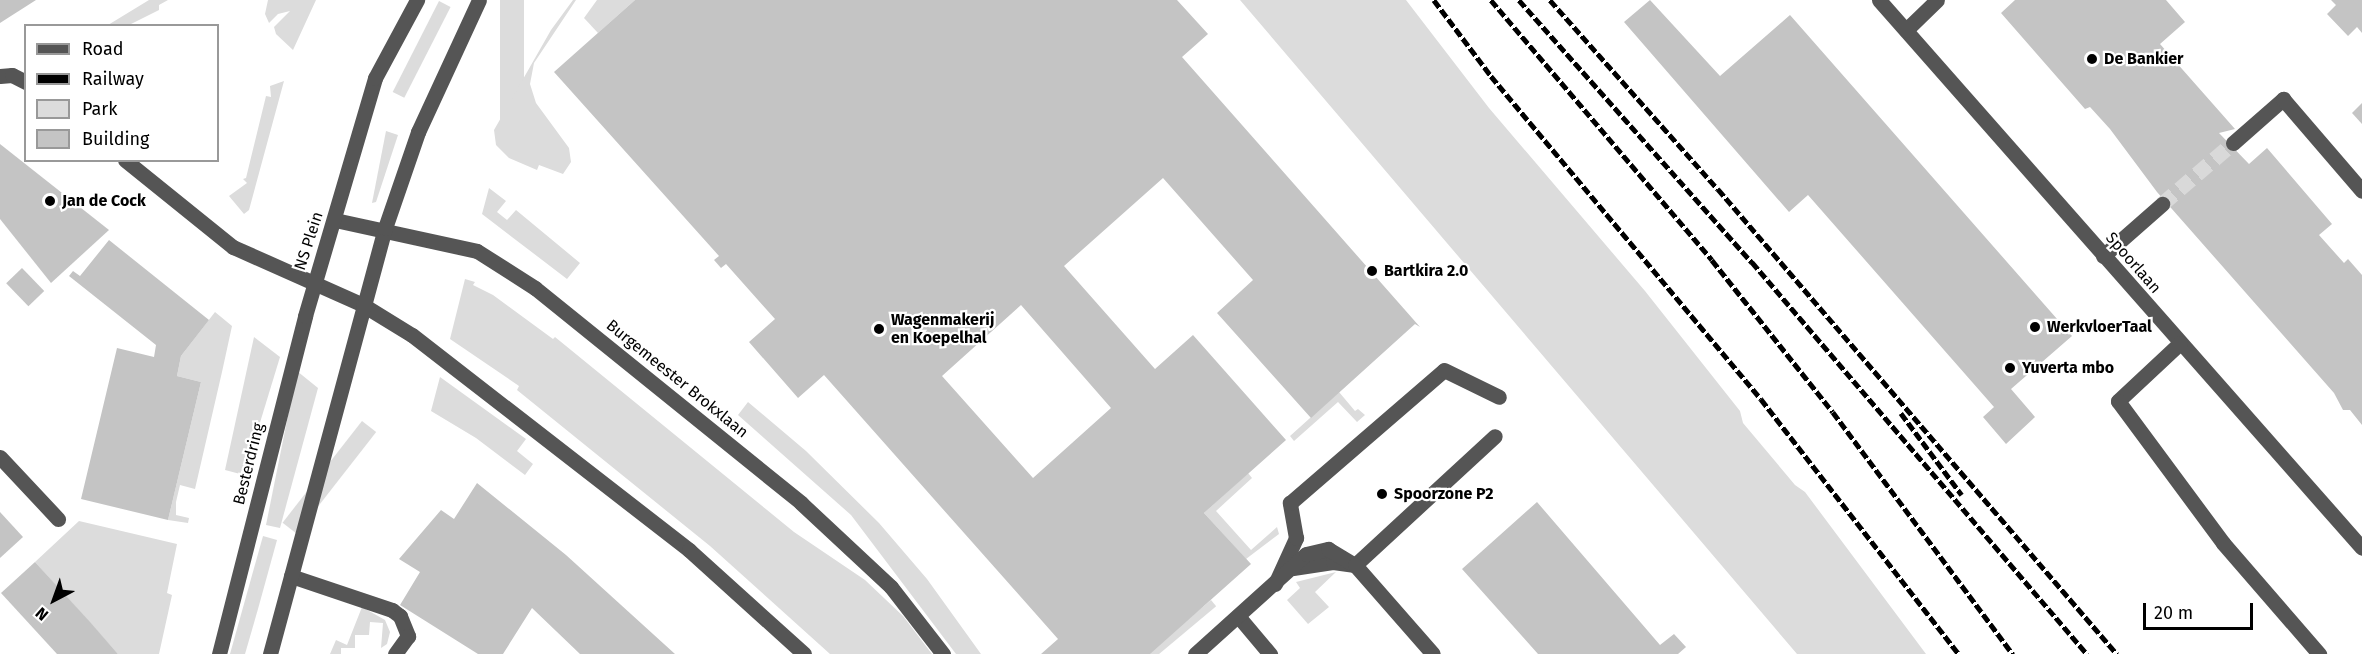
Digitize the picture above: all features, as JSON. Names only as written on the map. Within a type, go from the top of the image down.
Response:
[{"type":"street","name":"NS Plein","points":[[127,162],[233,247],[315,283],[375,78],[417,0]]},
{"type":"street","points":[[270,654],[385,228],[418,132],[479,0]]},
{"type":"street","name":"Spoorlaan","points":[[1879,0],[2362,548]]},
{"type":"street","points":[[1906,30],[1937,0]]},
{"type":"street","points":[[2233,143],[2283,99],[2362,191]]},
{"type":"street","points":[[2103,256],[2162,204]]},
{"type":"street","name":"Burgemeester Brokxlaan","points":[[335,220],[385,228],[477,251],[535,288],[801,503],[891,587],[943,654]]},
{"type":"street","points":[[315,283],[363,305],[412,335],[689,550],[804,654]]},
{"type":"street","name":"Besterdring","points":[[219,654],[315,283]]},
{"type":"street","points":[[2180,343],[2118,401],[2223,543],[2319,654]]},
{"type":"street","points":[[1275,584],[1296,538],[1290,503],[1444,370],[1499,397]]},
{"type":"street","points":[[1355,565],[1495,435]]},
{"type":"street","points":[[0,456],[58,519]]},
{"type":"street","points":[[1195,654],[1293,568],[1305,554],[1328,549],[1355,565],[1433,654]]},
{"type":"street","points":[[291,576],[392,610],[400,616],[408,636],[395,654]]},
{"type":"street","points":[[1238,616],[1270,654]]},
{"type":"green space","points":[[149,0],[168,0],[159,5],[159,10],[131,24],[110,24]]},
{"type":"green space","points":[[268,0],[316,0],[293,50],[276,34],[274,27],[290,11],[278,14],[269,23],[265,14]]},
{"type":"green space","points":[[500,0],[524,0],[524,124],[500,124]]},
{"type":"green space","points":[[573,0],[576,0],[534,63],[530,84],[536,103],[569,148],[571,162],[563,174],[539,165],[537,170],[509,158],[496,145],[494,130],[551,30]]},
{"type":"green space","points":[[597,0],[635,0],[598,33],[584,18]]},
{"type":"green space","points":[[1240,0],[1406,0],[1489,108],[1645,291],[1740,411],[1743,423],[1795,485],[1805,492],[1926,654],[1797,654]]},
{"type":"green space","points":[[439,1],[451,7],[404,98],[393,92]]},
{"type":"green space","points":[[284,81],[249,210],[244,214],[229,196],[247,183],[243,179],[246,178],[266,96],[271,97],[270,86]]},
{"type":"green space","points":[[386,131],[398,135],[376,202],[372,203]]},
{"type":"green space","points":[[489,188],[506,201],[497,212],[507,220],[516,210],[580,263],[567,279],[482,214]]},
{"type":"green space","points":[[465,279],[475,282],[473,285],[493,295],[553,339],[555,337],[794,532],[865,580],[903,616],[932,654],[830,654],[710,546],[517,390],[519,386],[450,339]]},
{"type":"green space","points":[[215,312],[232,326],[195,489],[180,485],[176,502],[176,515],[189,518],[188,523],[168,520],[201,382],[177,376],[181,356]]},
{"type":"green space","points":[[254,337],[280,357],[244,475],[225,470]]},
{"type":"green space","points":[[297,371],[318,388],[280,528],[266,525]]},
{"type":"green space","points":[[440,377],[526,439],[517,451],[533,464],[525,475],[476,438],[431,411]]},
{"type":"green space","points":[[1339,392],[1355,411],[1358,409],[1365,415],[1357,422],[1338,402],[1294,441],[1290,436]]},
{"type":"green space","points":[[748,402],[806,451],[879,523],[927,579],[981,654],[956,654],[851,515],[738,415]]},
{"type":"green space","points":[[362,421],[376,432],[297,534],[283,523]]},
{"type":"green space","points":[[1248,473],[1252,478],[1216,511],[1251,550],[1277,527],[1279,534],[1246,559],[1204,513]]},
{"type":"green space","points":[[79,521],[177,544],[167,593],[172,595],[159,654],[118,654],[35,562]]},
{"type":"green space","points":[[263,536],[277,540],[258,609],[245,654],[230,654]]},
{"type":"green space","points":[[1336,572],[1315,592],[1329,607],[1308,624],[1287,600],[1300,588],[1296,582]]},
{"type":"green space","points":[[1211,600],[1216,606],[1159,654],[1149,652]]},
{"type":"green space","points":[[362,607],[385,620],[390,632],[387,644],[381,648],[383,623],[370,622],[369,635],[355,635],[355,648],[341,648],[341,654],[330,654],[336,640],[347,645]]},
{"type":"building","points":[[0,0],[36,0],[0,23]]},
{"type":"building","name":"Wagenmakerij en Koepelhal","points":[[635,0],[1177,0],[1208,34],[1182,57],[1420,327],[1415,324],[1311,418],[1217,313],[1253,280],[1163,178],[1064,266],[1155,369],[1193,335],[1286,440],[1204,513],[1251,564],[1150,654],[1041,654],[1058,639],[824,375],[798,398],[749,342],[775,319],[726,264],[721,268],[714,260],[719,256],[554,72]],"holes":[[[1021,305],[1111,408],[1033,478],[942,376]]]},
{"type":"building","points":[[1650,0],[1720,76],[1790,15],[2072,336],[2011,389],[2035,417],[2006,444],[1983,417],[1994,407],[1808,195],[1789,212],[1624,22]]},
{"type":"building","points":[[2015,0],[2166,0],[2185,22],[2160,44],[2235,129],[2219,133],[2249,164],[2267,148],[2332,224],[2319,235],[2344,263],[2348,259],[2362,275],[2362,425],[2350,410],[2343,410],[2334,393],[2157,192],[2110,129],[2090,107],[2085,109],[2001,13]]},
{"type":"building","points":[[2331,0],[2362,0],[2362,33],[2357,27],[2348,36],[2327,14],[2336,5]]},
{"type":"building","points":[[2362,103],[2362,124],[2352,113]]},
{"type":"building","points":[[0,144],[109,230],[51,283],[0,219]]},
{"type":"building","points":[[109,240],[209,320],[181,356],[177,376],[201,382],[168,520],[81,499],[117,348],[154,357],[156,345],[69,276],[73,271],[80,276]]},
{"type":"building","points":[[22,268],[44,291],[28,306],[6,283]]},
{"type":"building","points":[[477,483],[566,555],[675,654],[580,654],[532,608],[503,654],[478,654],[400,605],[420,572],[399,559],[441,510],[454,519]]},
{"type":"building","points":[[1537,502],[1660,645],[1674,634],[1686,647],[1678,654],[1538,654],[1462,569]]},
{"type":"building","points":[[0,512],[23,537],[0,558]]},
{"type":"building","points":[[35,562],[118,654],[57,654],[1,593]]},
{"type":"tunnel","points":[[2162,204],[2233,143]]},
{"type":"railway","points":[[1434,0],[1491,76],[1761,399],[1959,654]]},
{"type":"railway","points":[[1491,0],[1712,260],[1833,412],[2013,654]]},
{"type":"railway","points":[[1519,0],[1752,262],[2087,654]]},
{"type":"railway","points":[[1550,0],[1718,189],[2117,654]]},
{"type":"railway","points":[[1901,413],[1962,495]]},
{"type":"place","name":"De Bankier","points":[[2092,59]]},
{"type":"place","name":"Jan de Cock","points":[[50,201]]},
{"type":"place","name":"Bartkira 2.0","points":[[1372,271]]},
{"type":"place","name":"WerkvloerTaal","points":[[2035,327]]},
{"type":"place","name":"Wagenmakerij en Koepelhal","points":[[879,329]]},
{"type":"place","name":"Yuverta mbo","points":[[2010,368]]},
{"type":"place","name":"Spoorzone P2","points":[[1382,494]]}]
